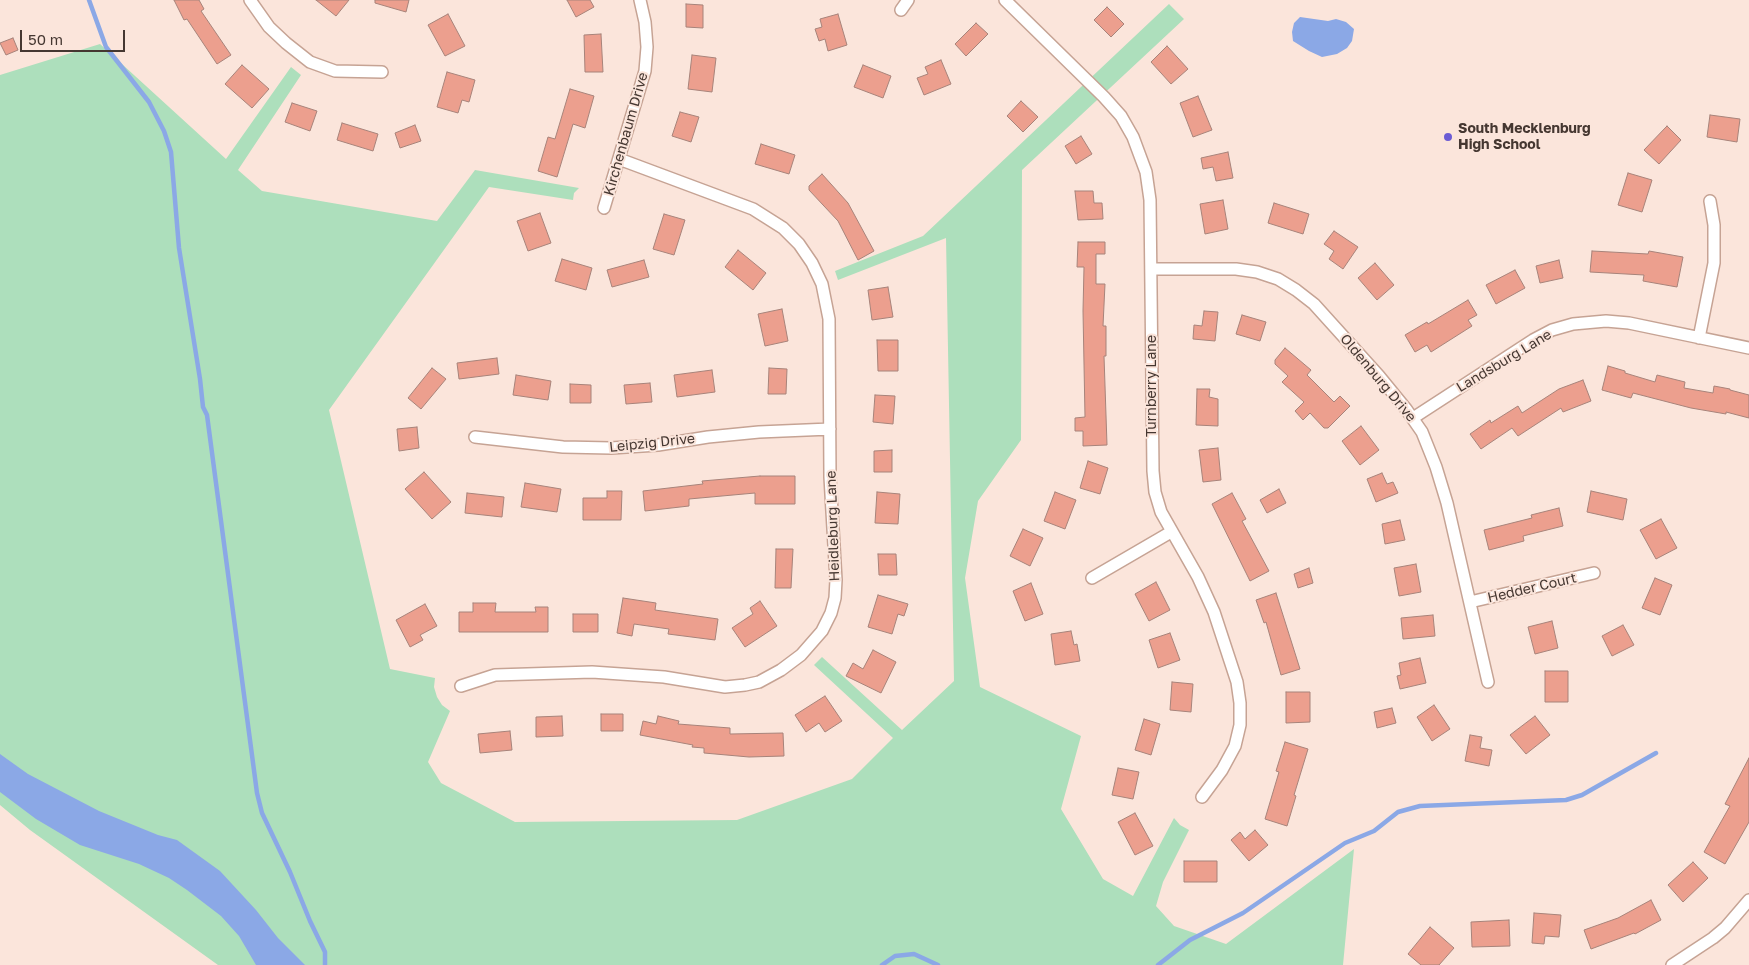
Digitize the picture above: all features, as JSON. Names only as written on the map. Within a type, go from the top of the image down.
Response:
[{"type":"street","points":[[250,0],[269,27],[310,62],[335,71],[382,72]]},
{"type":"street","name":"Kirchenbaum Drive","points":[[604,208],[645,71],[647,47],[645,22],[640,0]]},
{"type":"street","points":[[901,10],[908,0]]},
{"type":"street","name":"Turnberry Lane","points":[[1005,0],[1121,116],[1134,137],[1144,166],[1150,200],[1153,470],[1157,502],[1171,532],[1198,577],[1214,612],[1237,682],[1240,703],[1240,725],[1235,746],[1222,770],[1202,797]]},
{"type":"street","name":"Heidleburg Lane","points":[[461,686],[494,675],[592,672],[664,677],[704,685],[735,687],[759,682],[781,670],[809,648],[822,631],[831,613],[835,598],[836,580],[830,477],[829,313],[822,284],[812,263],[798,244],[774,222],[753,209],[618,160]]},
{"type":"street","points":[[1699,338],[1714,263],[1714,226],[1710,201]]},
{"type":"street","name":"Oldenburg Drive","points":[[1152,269],[1236,268],[1278,279],[1314,304],[1379,376],[1422,432],[1436,467],[1447,503],[1488,682]]},
{"type":"street","name":"Landsburg Lane","points":[[1412,418],[1533,340],[1552,330],[1566,326],[1606,321],[1629,323],[1749,348]]},
{"type":"street","name":"Leipzig Drive","points":[[475,437],[563,447],[611,448],[658,446],[708,437],[759,432],[830,429]]},
{"type":"street","points":[[1092,578],[1171,532]]},
{"type":"street","name":"Hedder Court","points":[[1470,602],[1594,573]]},
{"type":"street","points":[[1672,965],[1725,928],[1749,900]]},
{"type":"green space","points":[[1169,4],[1184,19],[1022,170],[1021,440],[978,501],[965,578],[980,687],[1081,736],[1061,809],[1103,879],[1133,896],[1174,818],[1180,825],[1189,830],[1163,882],[1156,906],[1174,926],[1226,944],[1354,849],[1343,965],[218,965],[30,830],[0,805],[0,75],[100,44],[226,159],[291,67],[301,75],[238,170],[262,191],[437,221],[475,170],[579,188],[574,193],[573,200],[489,187],[329,410],[390,669],[435,678],[434,687],[437,697],[442,705],[450,711],[428,762],[441,783],[515,822],[737,820],[852,779],[893,738],[814,665],[822,657],[902,730],[954,681],[946,238],[838,280],[835,271],[923,236]]},
{"type":"water","points":[[1300,17],[1328,21],[1336,19],[1346,22],[1354,29],[1352,41],[1347,48],[1337,54],[1322,57],[1309,51],[1293,41],[1294,23]]},
{"type":"water","points":[[0,754],[28,774],[99,811],[158,835],[177,840],[220,871],[256,910],[278,938],[305,965],[256,965],[239,936],[221,916],[169,878],[139,864],[80,845],[36,819],[0,792]]},
{"type":"building","points":[[174,0],[199,0],[204,9],[201,11],[231,55],[217,64],[187,19],[184,20]]},
{"type":"building","points":[[316,0],[349,0],[336,16]]},
{"type":"building","points":[[375,0],[409,0],[406,12],[375,3]]},
{"type":"building","points":[[567,0],[590,0],[594,7],[576,17]]},
{"type":"building","points":[[686,4],[703,5],[703,28],[686,27]]},
{"type":"building","points":[[1107,7],[1124,24],[1111,37],[1094,20]]},
{"type":"building","points":[[448,14],[465,46],[445,56],[428,25]]},
{"type":"building","points":[[838,14],[847,45],[828,51],[825,39],[819,41],[815,29],[822,27],[820,19]]},
{"type":"building","points":[[976,23],[988,34],[966,56],[955,44]]},
{"type":"building","points":[[601,34],[603,72],[585,72],[584,35]]},
{"type":"building","points":[[13,38],[18,50],[6,55],[0,43]]},
{"type":"building","points":[[1167,46],[1188,69],[1171,84],[1151,62]]},
{"type":"building","points":[[692,55],[716,58],[712,92],[688,89]]},
{"type":"building","points":[[941,60],[951,84],[924,95],[917,78],[928,74],[925,67]]},
{"type":"building","points":[[242,65],[269,89],[252,108],[225,84]]},
{"type":"building","points":[[863,65],[891,76],[883,98],[854,87]]},
{"type":"building","points":[[447,72],[475,80],[469,102],[462,100],[458,113],[437,107]]},
{"type":"building","points":[[570,89],[594,96],[585,128],[573,124],[557,177],[538,171],[548,137],[555,139]]},
{"type":"building","points":[[1198,96],[1212,130],[1193,137],[1180,103]]},
{"type":"building","points":[[1021,101],[1038,117],[1023,132],[1007,116]]},
{"type":"building","points":[[292,103],[317,111],[310,131],[285,122]]},
{"type":"building","points":[[680,112],[699,117],[691,142],[672,136]]},
{"type":"building","points":[[1710,115],[1740,119],[1737,142],[1707,137]]},
{"type":"building","points":[[342,123],[378,134],[373,151],[337,140]]},
{"type":"building","points":[[415,125],[421,141],[400,148],[395,133]]},
{"type":"building","points":[[1667,126],[1681,140],[1659,164],[1644,150]]},
{"type":"building","points":[[1081,136],[1092,154],[1076,164],[1065,146]]},
{"type":"building","points":[[761,144],[795,155],[789,174],[755,164]]},
{"type":"building","points":[[1228,152],[1233,178],[1216,181],[1213,167],[1203,169],[1201,158]]},
{"type":"building","points":[[1628,173],[1652,180],[1642,212],[1618,205]]},
{"type":"building","points":[[822,174],[848,203],[874,251],[858,260],[838,221],[809,190],[809,186]]},
{"type":"building","points":[[1075,191],[1093,191],[1094,203],[1102,203],[1103,219],[1078,220]]},
{"type":"building","points":[[1223,200],[1228,229],[1205,234],[1200,204]]},
{"type":"building","points":[[1274,203],[1309,214],[1303,234],[1268,223]]},
{"type":"building","points":[[540,213],[551,243],[528,251],[517,221]]},
{"type":"building","points":[[664,214],[685,220],[674,255],[653,249]]},
{"type":"building","points":[[1334,231],[1358,247],[1343,269],[1329,259],[1334,251],[1324,244]]},
{"type":"building","points":[[1078,242],[1105,242],[1105,254],[1096,254],[1096,284],[1105,284],[1103,326],[1106,326],[1106,356],[1104,356],[1107,445],[1083,446],[1083,431],[1075,431],[1075,418],[1085,417],[1084,267],[1077,267]]},
{"type":"building","points":[[738,250],[766,273],[753,290],[725,267]]},
{"type":"building","points":[[1592,251],[1648,254],[1649,251],[1683,257],[1677,287],[1643,281],[1644,275],[1590,272]]},
{"type":"building","points":[[562,259],[592,268],[586,290],[555,281]]},
{"type":"building","points":[[644,260],[649,277],[612,287],[607,270]]},
{"type":"building","points":[[1559,260],[1563,278],[1540,283],[1536,266]]},
{"type":"building","points":[[1375,263],[1394,285],[1377,300],[1358,278]]},
{"type":"building","points":[[1515,270],[1525,288],[1496,304],[1486,285]]},
{"type":"building","points":[[888,287],[893,317],[872,320],[868,290]]},
{"type":"building","points":[[1468,300],[1477,315],[1468,320],[1472,326],[1431,352],[1427,345],[1415,352],[1405,335],[1427,322],[1428,324]]},
{"type":"building","points":[[782,309],[788,341],[765,346],[758,314]]},
{"type":"building","points":[[1204,311],[1218,312],[1215,341],[1193,339],[1194,325],[1202,326]]},
{"type":"building","points":[[1242,315],[1266,322],[1260,341],[1236,334]]},
{"type":"building","points":[[877,340],[898,340],[898,371],[878,371]]},
{"type":"building","points":[[1285,348],[1311,370],[1307,375],[1334,402],[1340,396],[1350,406],[1328,428],[1324,428],[1310,413],[1303,420],[1295,411],[1304,402],[1282,382],[1288,376],[1275,364],[1275,360]]},
{"type":"building","points":[[497,358],[499,374],[459,379],[457,363]]},
{"type":"building","points":[[1608,366],[1655,382],[1657,375],[1685,382],[1684,388],[1713,393],[1714,386],[1749,395],[1749,418],[1726,412],[1726,414],[1691,408],[1633,393],[1631,398],[1602,390]]},
{"type":"building","points":[[432,368],[446,379],[421,409],[408,398]]},
{"type":"building","points":[[769,368],[787,369],[786,394],[768,394]]},
{"type":"building","points":[[712,370],[715,392],[677,397],[674,375]]},
{"type":"building","points":[[516,375],[551,381],[548,400],[513,395]]},
{"type":"building","points":[[1583,380],[1591,401],[1563,412],[1561,408],[1518,436],[1512,428],[1481,449],[1470,434],[1490,420],[1491,423],[1518,406],[1522,413],[1559,389]]},
{"type":"building","points":[[650,383],[652,402],[626,404],[624,385]]},
{"type":"building","points":[[570,384],[591,385],[591,403],[570,403]]},
{"type":"building","points":[[1197,389],[1210,389],[1209,397],[1218,399],[1218,426],[1196,425]]},
{"type":"building","points":[[875,395],[895,396],[893,424],[873,422]]},
{"type":"building","points":[[1361,426],[1379,450],[1360,465],[1342,441]]},
{"type":"building","points":[[417,427],[419,448],[399,451],[397,429]]},
{"type":"building","points":[[1218,448],[1221,480],[1203,482],[1199,450]]},
{"type":"building","points":[[892,450],[892,472],[874,472],[874,451]]},
{"type":"building","points":[[1088,461],[1108,468],[1100,494],[1080,488]]},
{"type":"building","points":[[424,472],[451,502],[432,519],[405,489]]},
{"type":"building","points":[[1382,473],[1387,484],[1393,482],[1398,493],[1376,502],[1367,479]]},
{"type":"building","points":[[760,476],[795,476],[795,504],[755,504],[755,493],[689,499],[689,506],[645,511],[643,491],[703,484],[702,481]]},
{"type":"building","points":[[525,483],[561,489],[557,512],[521,507]]},
{"type":"building","points":[[1279,489],[1286,503],[1267,513],[1260,500]]},
{"type":"building","points":[[607,491],[622,491],[621,520],[583,520],[583,498],[607,498]]},
{"type":"building","points":[[1591,491],[1627,499],[1623,520],[1587,512]]},
{"type":"building","points":[[877,492],[900,494],[898,524],[875,523]]},
{"type":"building","points":[[1055,492],[1076,500],[1065,529],[1044,521]]},
{"type":"building","points":[[467,493],[504,497],[502,517],[465,513]]},
{"type":"building","points":[[1232,493],[1246,519],[1242,521],[1269,571],[1250,581],[1212,504]]},
{"type":"building","points":[[1559,508],[1563,526],[1523,536],[1524,541],[1489,550],[1484,530],[1532,518],[1531,515]]},
{"type":"building","points":[[1661,519],[1677,548],[1656,559],[1640,530]]},
{"type":"building","points":[[1400,520],[1405,540],[1385,544],[1382,524]]},
{"type":"building","points":[[1023,529],[1043,538],[1030,566],[1010,556]]},
{"type":"building","points":[[776,549],[793,549],[791,588],[775,588]]},
{"type":"building","points":[[878,554],[896,554],[897,575],[879,575]]},
{"type":"building","points":[[1416,564],[1421,592],[1399,596],[1394,568]]},
{"type":"building","points":[[1309,568],[1313,583],[1298,588],[1294,574]]},
{"type":"building","points":[[1655,578],[1672,585],[1660,615],[1642,608]]},
{"type":"building","points":[[1156,582],[1170,610],[1149,621],[1135,594]]},
{"type":"building","points":[[1031,583],[1043,614],[1025,621],[1013,591]]},
{"type":"building","points":[[1276,593],[1300,669],[1281,675],[1266,622],[1264,623],[1256,600]]},
{"type":"building","points":[[878,595],[908,604],[904,616],[898,614],[892,634],[868,627]]},
{"type":"building","points":[[623,598],[656,603],[655,610],[718,619],[715,640],[668,634],[669,629],[634,624],[632,636],[617,633]]},
{"type":"building","points":[[760,601],[777,626],[745,647],[732,628],[753,614],[750,608]]},
{"type":"building","points":[[473,603],[496,603],[495,612],[536,612],[535,607],[548,607],[548,632],[459,632],[459,612],[473,612]]},
{"type":"building","points":[[425,604],[437,626],[420,635],[423,640],[410,647],[396,620]]},
{"type":"building","points":[[573,614],[598,614],[598,632],[573,632]]},
{"type":"building","points":[[1433,615],[1435,636],[1403,639],[1401,618]]},
{"type":"building","points":[[1552,621],[1558,648],[1535,654],[1528,627]]},
{"type":"building","points":[[1623,625],[1634,645],[1612,656],[1602,636]]},
{"type":"building","points":[[1071,631],[1074,645],[1077,644],[1080,661],[1055,665],[1051,634]]},
{"type":"building","points":[[1170,633],[1180,660],[1158,668],[1149,640]]},
{"type":"building","points":[[873,650],[896,662],[881,693],[846,676],[853,663],[863,669]]},
{"type":"building","points":[[1420,658],[1426,683],[1400,689],[1397,676],[1401,675],[1399,663]]},
{"type":"building","points":[[1545,671],[1568,671],[1568,702],[1545,702]]},
{"type":"building","points":[[1172,682],[1193,684],[1191,712],[1170,710]]},
{"type":"building","points":[[1286,692],[1310,692],[1310,722],[1286,723]]},
{"type":"building","points":[[825,696],[842,721],[825,732],[819,723],[806,732],[795,715]]},
{"type":"building","points":[[1434,705],[1450,729],[1432,741],[1417,717]]},
{"type":"building","points":[[1392,708],[1396,723],[1377,728],[1374,712]]},
{"type":"building","points":[[601,714],[623,714],[623,731],[601,731]]},
{"type":"building","points":[[562,716],[563,736],[536,737],[536,717]]},
{"type":"building","points":[[658,716],[679,721],[678,724],[730,728],[730,734],[783,733],[784,756],[749,757],[704,753],[704,748],[640,735],[643,721],[656,724]]},
{"type":"building","points":[[1535,716],[1550,735],[1526,754],[1510,735]]},
{"type":"building","points":[[1144,719],[1160,724],[1151,755],[1135,750]]},
{"type":"building","points":[[510,731],[512,750],[480,753],[478,734]]},
{"type":"building","points":[[1470,735],[1482,737],[1480,748],[1492,750],[1489,766],[1465,761]]},
{"type":"building","points":[[1285,742],[1308,749],[1287,826],[1265,819],[1279,772],[1276,771]]},
{"type":"building","points":[[1749,758],[1749,822],[1725,864],[1704,852],[1730,806],[1725,804]]},
{"type":"building","points":[[1118,768],[1139,772],[1133,799],[1112,795]]},
{"type":"building","points":[[1135,813],[1153,846],[1135,855],[1118,822]]},
{"type":"building","points":[[1255,830],[1268,845],[1249,861],[1231,840],[1240,832],[1245,839]]},
{"type":"building","points":[[1184,861],[1217,861],[1217,882],[1184,882]]},
{"type":"building","points":[[1693,862],[1708,878],[1683,902],[1668,885]]},
{"type":"building","points":[[1651,900],[1661,920],[1635,934],[1591,949],[1584,930],[1618,918]]},
{"type":"building","points":[[1534,913],[1561,915],[1559,937],[1545,936],[1544,944],[1532,943]]},
{"type":"building","points":[[1509,920],[1510,946],[1472,947],[1471,922]]},
{"type":"building","points":[[1430,927],[1454,948],[1439,965],[1421,965],[1408,954]]},
{"type":"waterway","points":[[89,0],[106,47],[149,102],[164,131],[171,152],[179,248],[203,407],[207,415],[257,793],[262,813],[325,952],[325,965]]},
{"type":"waterway","points":[[1158,965],[1190,940],[1243,913],[1345,843],[1374,831],[1398,812],[1420,806],[1566,800],[1582,795],[1656,753]]},
{"type":"waterway","points":[[882,965],[895,956],[914,954],[938,965]]},
{"type":"place","name":"South Mecklenburg High School","points":[[1448,137]]}]
